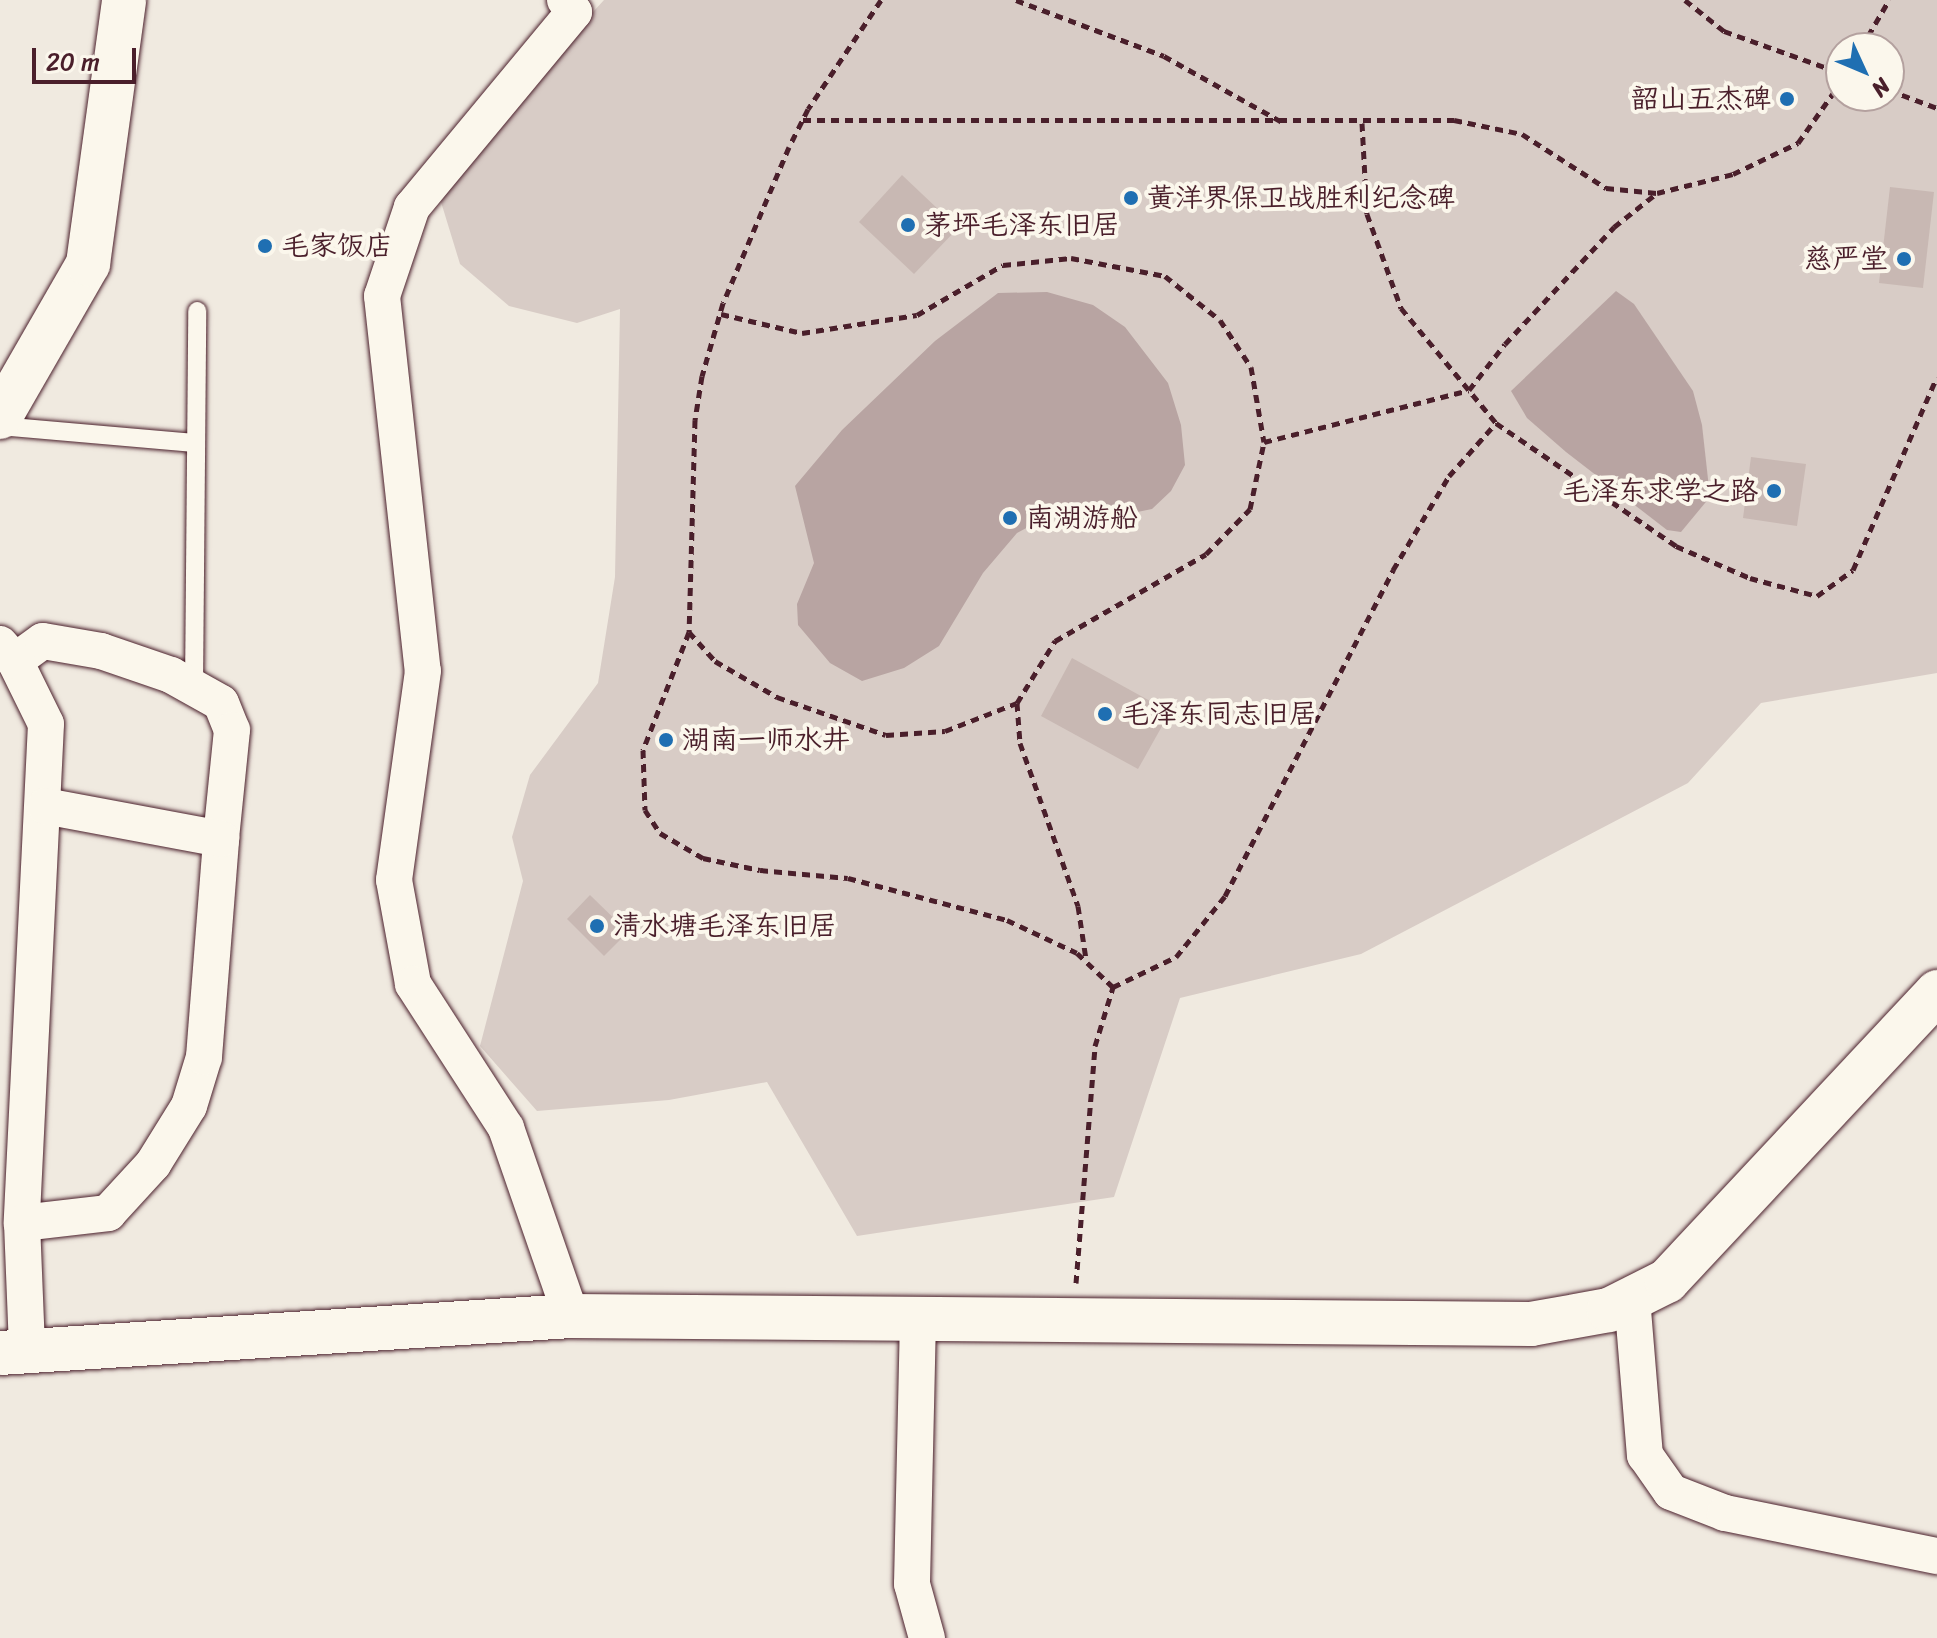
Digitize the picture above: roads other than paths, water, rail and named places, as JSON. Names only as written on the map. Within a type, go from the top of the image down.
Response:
[{"type":"main road","points":[[0,417],[88,264],[124,0]]},
{"type":"main road","points":[[13,1351],[571,1316],[1531,1324],[1609,1310],[1667,1281],[1740,1208],[1937,992]]},
{"type":"street","points":[[571,1316],[506,1128],[413,984],[394,880],[423,671],[382,296],[412,207],[574,4]]},
{"type":"street","points":[[13,1351],[45,806],[46,724],[7,652],[43,641],[101,651],[194,688],[221,703],[232,730],[204,1057],[189,1106],[153,1164],[108,1213],[22,1223]]},
{"type":"street","points":[[45,806],[221,839]]},
{"type":"street","points":[[1632,1298],[1645,1455],[1671,1492],[1725,1513],[1937,1556]]},
{"type":"street","points":[[918,1319],[912,1584],[927,1638]]},
{"type":"lane","points":[[194,688],[197,311]]},
{"type":"lane","points":[[0,426],[194,443]]},
{"type":"place","name":"韶山五杰碑","points":[[1787,99]]},
{"type":"place","name":"黄洋界保卫战胜利纪念碑","points":[[1131,198]]},
{"type":"place","name":"茅坪毛泽东旧居","points":[[908,225]]},
{"type":"place","name":"毛家饭店","points":[[265,246]]},
{"type":"place","name":"慈严堂","points":[[1904,259]]},
{"type":"place","name":"毛泽东求学之路","points":[[1774,491]]},
{"type":"place","name":"南湖游船","points":[[1010,518]]},
{"type":"place","name":"毛泽东同志旧居","points":[[1105,714]]},
{"type":"place","name":"湖南一师水井","points":[[666,740]]},
{"type":"place","name":"清水塘毛泽东旧居","points":[[597,926]]}]
